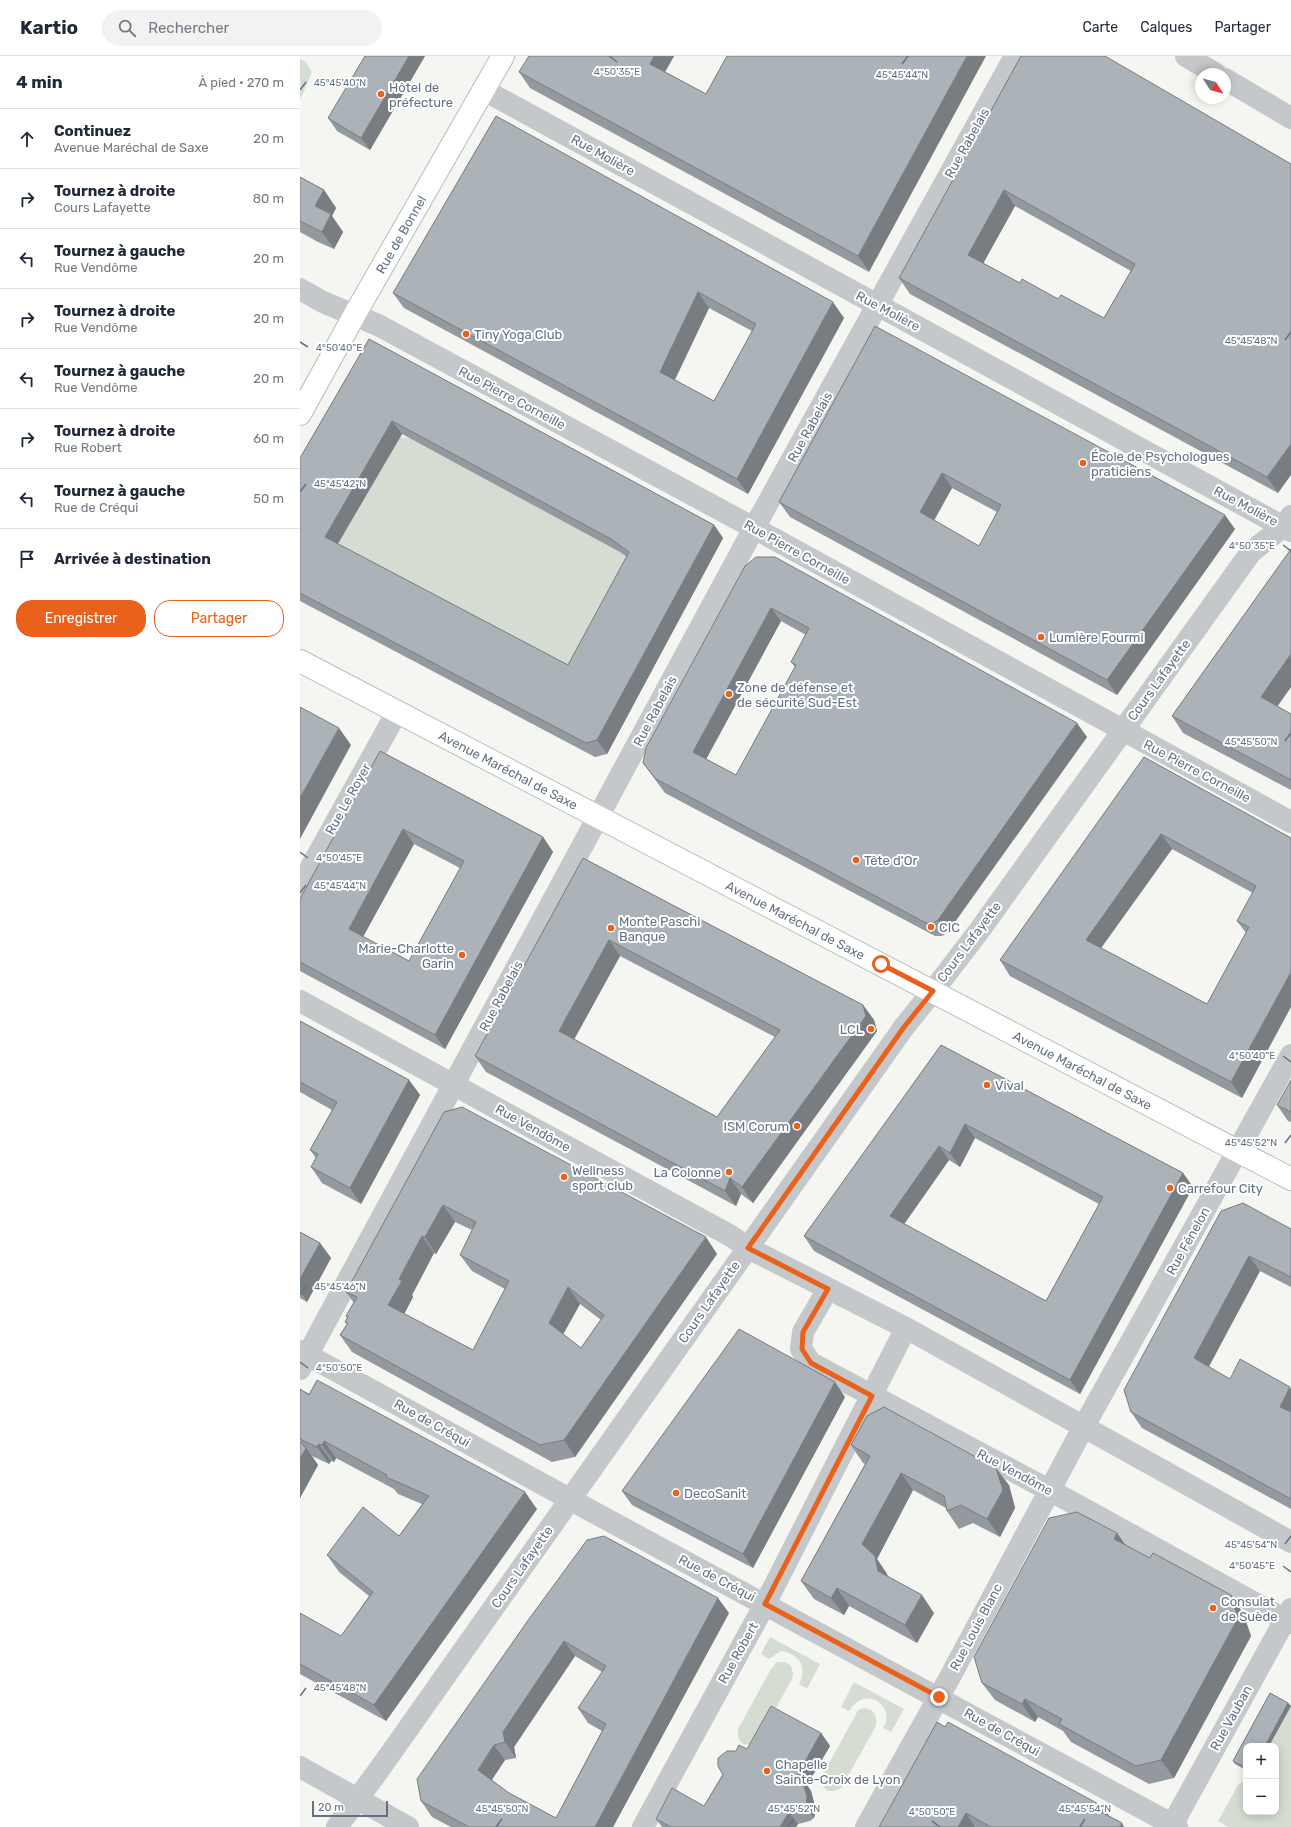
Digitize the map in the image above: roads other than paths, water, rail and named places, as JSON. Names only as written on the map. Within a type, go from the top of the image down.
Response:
[{"type":"main road","name":"Rue de Bonnel","points":[[300,414],[355,314],[503,56]]},
{"type":"main road","name":"Avenue Maréchal de Saxe","points":[[300,661],[1291,1179]]},
{"type":"street","name":"Rue Rabelais","points":[[303,1358],[454,1085],[754,528],[1015,56]]},
{"type":"street","points":[[1186,56],[1206,68]]},
{"type":"street","points":[[1231,83],[1291,118]]},
{"type":"street","name":"Rue Molière","points":[[484,90],[877,305],[1288,524]]},
{"type":"street","name":"Rue Pierre Corneille","points":[[300,289],[323,302],[355,314],[378,325],[754,528],[1291,822]]},
{"type":"street","name":"Cours Lafayette","points":[[337,1827],[381,1767],[904,1027],[965,950],[1251,552],[1288,524]]},
{"type":"street","name":"Rue Le Royer","points":[[300,887],[397,712]]},
{"type":"street","name":"Rue Vendôme","points":[[300,1002],[730,1236],[748,1248],[906,1328],[1291,1542]]},
{"type":"street","name":"Rue Fénelon","points":[[1084,1426],[1291,1056]]},
{"type":"street","name":"Rue Vendôme","points":[[828,1289],[803,1332],[802,1349],[811,1363],[1289,1617]]},
{"type":"street","name":"Rue Robert","points":[[643,1827],[765,1604],[906,1328]]},
{"type":"street","name":"Rue de Créqui","points":[[303,1358],[939,1697],[1173,1826]]},
{"type":"street","name":"Rue Louis Blanc","points":[[866,1827],[939,1697],[1084,1426]]},
{"type":"street","name":"Rue Vauban","points":[[1173,1826],[1289,1617]]},
{"type":"street","points":[[300,1767],[408,1827]]},
{"type":"place","name":"Hôtel de préfecture","points":[[381,94]]},
{"type":"place","name":"Tiny Yoga Club","points":[[466,334]]},
{"type":"place","name":"École de Psychologues praticiens","points":[[1083,463]]},
{"type":"place","name":"Lumière Fourmi","points":[[1041,637]]},
{"type":"place","name":"Zone de défense et de sécurité Sud-Est","points":[[729,694]]},
{"type":"place","name":"Tête d'Or","points":[[856,860]]},
{"type":"place","name":"CIC","points":[[931,927]]},
{"type":"place","name":"Monte Paschi Banque","points":[[611,928]]},
{"type":"place","name":"Marie-Charlotte Garin","points":[[462,955]]},
{"type":"place","name":"LCL","points":[[871,1029]]},
{"type":"place","name":"Vival","points":[[987,1085]]},
{"type":"place","name":"ISM Corum","points":[[797,1126]]},
{"type":"place","name":"La Colonne","points":[[729,1172]]},
{"type":"place","name":"Wellness sport club","points":[[564,1177]]},
{"type":"place","name":"Carrefour City","points":[[1170,1188]]},
{"type":"place","name":"DecoSanit","points":[[676,1493]]},
{"type":"place","name":"Consulat de Suède","points":[[1213,1608]]},
{"type":"place","name":"Chapelle Sainte-Croix de Lyon","points":[[767,1771]]}]
